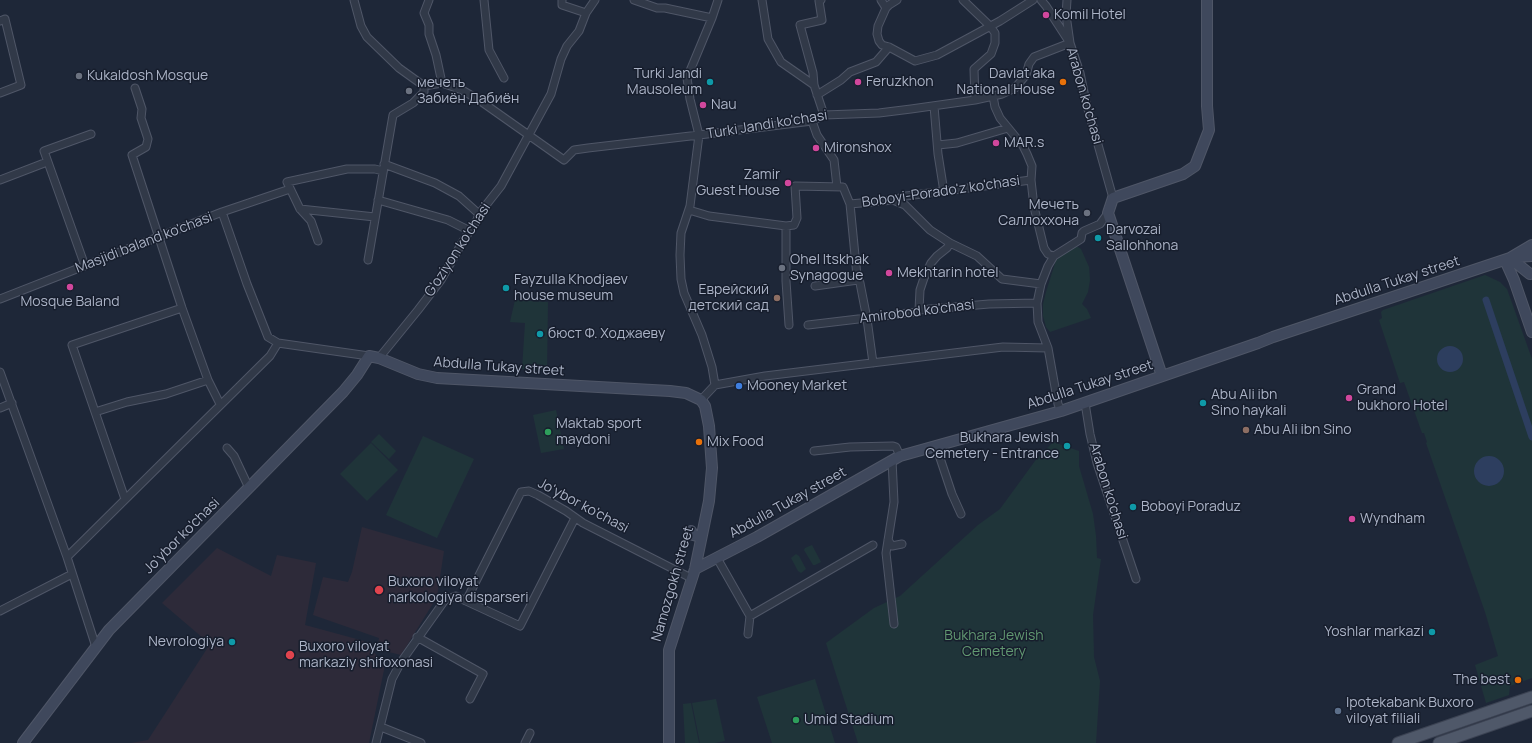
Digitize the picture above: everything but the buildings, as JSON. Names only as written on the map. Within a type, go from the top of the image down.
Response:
[{"type":"main road","points":[[1398,743],[1532,697]]},
{"type":"main road","points":[[1439,743],[1532,711]]},
{"type":"street","points":[[354,0],[361,26],[367,37],[399,68],[424,86],[442,83],[462,90],[479,100],[528,135]]},
{"type":"street","points":[[429,0],[424,13],[442,83]]},
{"type":"street","points":[[484,0],[489,50],[504,78]]},
{"type":"street","points":[[562,0],[562,5],[586,13]]},
{"type":"street","name":"G'oziyon ko'chasi","points":[[374,357],[418,310],[441,280],[479,214],[501,186],[551,94],[561,59],[567,46],[578,31],[586,13],[595,0]]},
{"type":"street","points":[[634,0],[657,8],[665,8],[712,18]]},
{"type":"street","points":[[715,384],[712,367],[702,335],[683,287],[680,255],[681,233],[689,210],[699,136],[690,99],[687,78],[718,0]]},
{"type":"street","points":[[762,0],[768,39],[781,62],[814,85]]},
{"type":"street","points":[[821,0],[819,1],[822,20],[800,25],[813,72],[814,85],[824,115]]},
{"type":"street","points":[[881,0],[886,8]]},
{"type":"street","points":[[897,0],[889,4],[886,8],[878,26],[877,34],[879,41],[882,45],[889,47],[915,61],[937,55],[1033,0]]},
{"type":"street","points":[[963,0],[990,26],[995,33],[995,43],[991,54],[974,69],[975,100]]},
{"type":"street","name":"Arabon ko'chasi","points":[[1041,0],[1070,43],[1080,73],[1086,102],[1113,198]]},
{"type":"street","points":[[1067,0],[1066,15],[1070,43]]},
{"type":"street","points":[[1061,411],[1058,404],[1048,348],[1038,322],[1037,303],[1041,284],[1048,266],[1054,256],[1081,239],[1084,231],[1100,224],[1108,213],[1113,198],[1183,174],[1195,166],[1209,130],[1207,106],[1207,0]]},
{"type":"street","points":[[0,21],[6,19],[21,85],[0,93]]},
{"type":"street","name":"Turki Jandi ko'chasi","points":[[528,135],[564,160],[574,150],[699,136],[812,121],[824,115],[879,113],[975,100],[1002,94],[1015,88],[1026,75],[1029,64],[1034,57],[1070,43]]},
{"type":"street","points":[[817,94],[841,80],[850,72],[876,62],[889,47]]},
{"type":"street","points":[[368,260],[393,115],[413,102],[424,92],[424,86]]},
{"type":"street","points":[[135,88],[142,109],[141,118],[148,140],[146,147],[132,155],[182,308],[208,380],[220,404]]},
{"type":"street","points":[[993,96],[995,107],[1000,118],[1023,146],[1032,166],[1031,180],[1034,207],[1044,248],[1048,254],[1054,256]]},
{"type":"street","points":[[934,106],[934,121],[944,192]]},
{"type":"street","points":[[812,121],[817,135],[834,160],[837,187]]},
{"type":"street","points":[[938,145],[957,143],[1008,128]]},
{"type":"street","points":[[85,266],[44,151],[91,134]]},
{"type":"street","points":[[0,180],[47,162]]},
{"type":"street","points":[[318,241],[311,221],[300,209],[287,182],[347,169],[384,168],[435,183],[459,196],[479,214]]},
{"type":"street","name":"Boboyi-Porado'z ko'chasi","points":[[850,204],[893,200],[906,196],[1031,180]]},
{"type":"street","points":[[689,210],[709,216],[794,226],[796,222],[795,186],[843,187],[850,204],[858,280],[867,319],[873,363]]},
{"type":"street","name":"Masjidi baland ko'chasi","points":[[0,299],[222,212],[290,189]]},
{"type":"street","points":[[378,200],[448,220],[470,231]]},
{"type":"street","points":[[893,200],[905,205],[930,230],[950,243],[977,256],[1002,279],[1041,284]]},
{"type":"street","points":[[300,209],[376,217]]},
{"type":"street","points":[[222,212],[247,284],[268,337],[278,343],[374,357]]},
{"type":"street","points":[[1108,213],[1162,376]]},
{"type":"street","points":[[786,226],[786,281],[789,325]]},
{"type":"street","points":[[919,310],[920,290],[924,278],[931,263],[947,248],[950,243]]},
{"type":"street","points":[[1507,259],[1532,245]]},
{"type":"street","points":[[1507,259],[1532,256]]},
{"type":"street","points":[[1507,259],[1531,276]]},
{"type":"street","points":[[1507,259],[1532,332]]},
{"type":"street","name":"Abdulla Tukay street","points":[[693,574],[717,558],[896,458],[1061,411],[1273,337],[1507,259]]},
{"type":"street","points":[[1531,276],[1530,265],[1532,262]]},
{"type":"street","points":[[815,286],[858,280]]},
{"type":"street","name":"Amirobod ko'chasi","points":[[808,325],[867,319],[917,312],[919,310],[989,304],[1037,303]]},
{"type":"street","points":[[125,499],[72,345],[182,308]]},
{"type":"street","points":[[67,557],[270,356],[278,343]]},
{"type":"street","points":[[701,400],[715,384],[765,376],[1003,348],[1048,348]]},
{"type":"street","name":"Abdulla Tukay street","points":[[374,357],[418,374],[437,378],[670,391],[686,394],[701,400]]},
{"type":"street","name":"Jo'ybor ko'chasi","points":[[23,743],[96,647],[125,614],[343,392],[374,357]]},
{"type":"street","points":[[0,372],[67,557],[96,647]]},
{"type":"street","points":[[95,412],[127,402],[166,394],[208,380]]},
{"type":"street","name":"Namozgokh street","points":[[668,743],[668,650],[693,574],[709,501],[712,468],[707,414],[705,406],[701,400]]},
{"type":"street","points":[[0,408],[12,403]]},
{"type":"street","name":"Arabon ko'chasi","points":[[1085,403],[1097,463],[1136,579]]},
{"type":"street","points":[[936,446],[952,494],[961,514]]},
{"type":"street","points":[[814,451],[850,447],[896,447],[894,499],[886,555],[894,624]]},
{"type":"street","points":[[227,448],[234,456],[249,488]]},
{"type":"street","name":"Jo'ybor ko'chasi","points":[[466,601],[521,492],[529,491],[566,511],[575,518],[693,574]]},
{"type":"street","points":[[376,743],[392,679],[401,662],[445,600],[456,596],[520,626],[575,518]]},
{"type":"street","points":[[691,532],[693,535],[701,538]]},
{"type":"street","points":[[888,540],[892,546],[902,544]]},
{"type":"street","points":[[750,616],[873,545]]},
{"type":"street","points":[[717,558],[750,616],[748,634]]},
{"type":"street","points":[[0,611],[72,574]]},
{"type":"street","points":[[418,637],[483,674],[470,699]]},
{"type":"street","points":[[381,727],[421,743]]},
{"type":"street","points":[[525,743],[530,733]]},
{"type":"shaded area","name":"Buxoro viloyat narkologiya disparseri","points":[[362,527],[444,551],[437,597],[401,655],[377,649],[379,638],[313,615],[323,577],[348,582],[352,572]]},
{"type":"shaded area","name":"Buxoro viloyat markaziy shifoxonasi","points":[[217,548],[271,576],[277,555],[316,563],[305,625],[364,641],[385,665],[369,743],[131,743],[148,740],[210,644],[162,603]]},
{"type":"green space","points":[[1074,247],[1081,249],[1089,267],[1090,280],[1088,292],[1082,304],[1087,309],[1091,318],[1050,332],[1046,327],[1043,316],[1043,304],[1046,292],[1057,257]]},
{"type":"green space","points":[[1485,275],[1500,282],[1507,289],[1532,359],[1532,678],[1510,686],[1509,695],[1486,703],[1475,665],[1498,656],[1485,612],[1426,443],[1424,433],[1422,433],[1404,382],[1400,383],[1379,320],[1382,318],[1381,312],[1383,310]]},
{"type":"green space","points":[[515,300],[548,302],[547,371],[522,369],[525,323],[510,322]]},
{"type":"green space","name":"Maktab sport maydoni","points":[[556,410],[564,449],[541,453],[533,415]]},
{"type":"green space","points":[[379,434],[396,451],[389,459],[371,442]]},
{"type":"green space","points":[[423,436],[474,459],[437,538],[386,515]]},
{"type":"green space","name":"Bukhara Jewish Cemetery","points":[[1053,442],[1079,451],[1079,466],[1093,514],[1097,558],[1101,559],[1093,615],[1094,657],[1100,681],[1096,743],[858,743],[826,643],[874,608],[900,596],[978,525],[1000,509],[1035,461]]},
{"type":"green space","points":[[371,443],[398,470],[367,501],[340,474]]},
{"type":"green space","points":[[812,545],[821,562],[815,565],[813,565],[804,550]]},
{"type":"green space","points":[[796,554],[799,556],[806,569],[801,573],[798,571],[791,558]]},
{"type":"green space","name":"Umid Stadium","points":[[815,679],[835,743],[772,743],[757,697]]},
{"type":"green space","points":[[716,699],[725,741],[700,743],[692,703]]},
{"type":"green space","points":[[691,703],[699,743],[685,743],[683,704]]},
{"type":"water","points":[[1450,346],[1459,350],[1463,359],[1459,368],[1450,372],[1441,368],[1437,359],[1441,350]]},
{"type":"water","points":[[1489,456],[1495,457],[1503,465],[1503,477],[1495,485],[1489,486],[1483,485],[1475,477],[1474,471],[1475,465],[1483,457]]},
{"type":"waterway","points":[[1486,300],[1532,437]]},
{"type":"place","name":"Komil Hotel","points":[[1046,15]]},
{"type":"place","name":"Kukaldosh Mosque","points":[[79,76]]},
{"type":"place","name":"Turki Jandi Mausoleum","points":[[710,82]]},
{"type":"place","name":"Feruzkhon","points":[[858,82]]},
{"type":"place","name":"Davlat aka National House","points":[[1063,82]]},
{"type":"place","name":"мечеть Забиён Дабиён","points":[[409,91]]},
{"type":"place","name":"Nau","points":[[703,105]]},
{"type":"place","name":"MAR.s","points":[[996,143]]},
{"type":"place","name":"Mironshox","points":[[816,148]]},
{"type":"place","name":"Zamir Guest House","points":[[788,183]]},
{"type":"place","name":"Мечеть Саллоххона","points":[[1087,213]]},
{"type":"place","name":"Darvozai Sallohhona","points":[[1098,238]]},
{"type":"place","name":"Ohel Itskhak Synagogue","points":[[782,268]]},
{"type":"place","name":"Mekhtarin hotel","points":[[889,273]]},
{"type":"place","name":"Mosque Baland","points":[[70,287]]},
{"type":"place","name":"Fayzulla Khodjaev house museum","points":[[506,288]]},
{"type":"place","name":"Еврейский детский сад","points":[[777,298]]},
{"type":"place","name":"бюст Ф. Ходжаеву","points":[[540,334]]},
{"type":"place","name":"Mooney Market","points":[[739,386]]},
{"type":"place","name":"Grand bukhoro Hotel","points":[[1349,398]]},
{"type":"place","name":"Abu Ali ibn Sino haykali","points":[[1203,403]]},
{"type":"place","name":"Abu Ali ibn Sino","points":[[1246,430]]},
{"type":"place","name":"Maktab sport maydoni","points":[[548,432]]},
{"type":"place","name":"Mix Food","points":[[699,442]]},
{"type":"place","name":"Bukhara Jewish Cemetery - Entrance","points":[[1067,446]]},
{"type":"place","name":"Boboyi Poraduz","points":[[1133,507]]},
{"type":"place","name":"Wyndham","points":[[1352,519]]},
{"type":"place","name":"Buxoro viloyat narkologiya disparseri","points":[[379,590]]},
{"type":"place","name":"Yoshlar markazi","points":[[1432,632]]},
{"type":"place","name":"Nevrologiya","points":[[232,642]]},
{"type":"place","name":"Buxoro viloyat markaziy shifoxonasi","points":[[290,655]]},
{"type":"place","name":"The best","points":[[1518,680]]},
{"type":"place","name":"Ipotekabank Buxoro viloyat filiali","points":[[1338,711]]},
{"type":"place","name":"Umid Stadium","points":[[796,720]]}]
